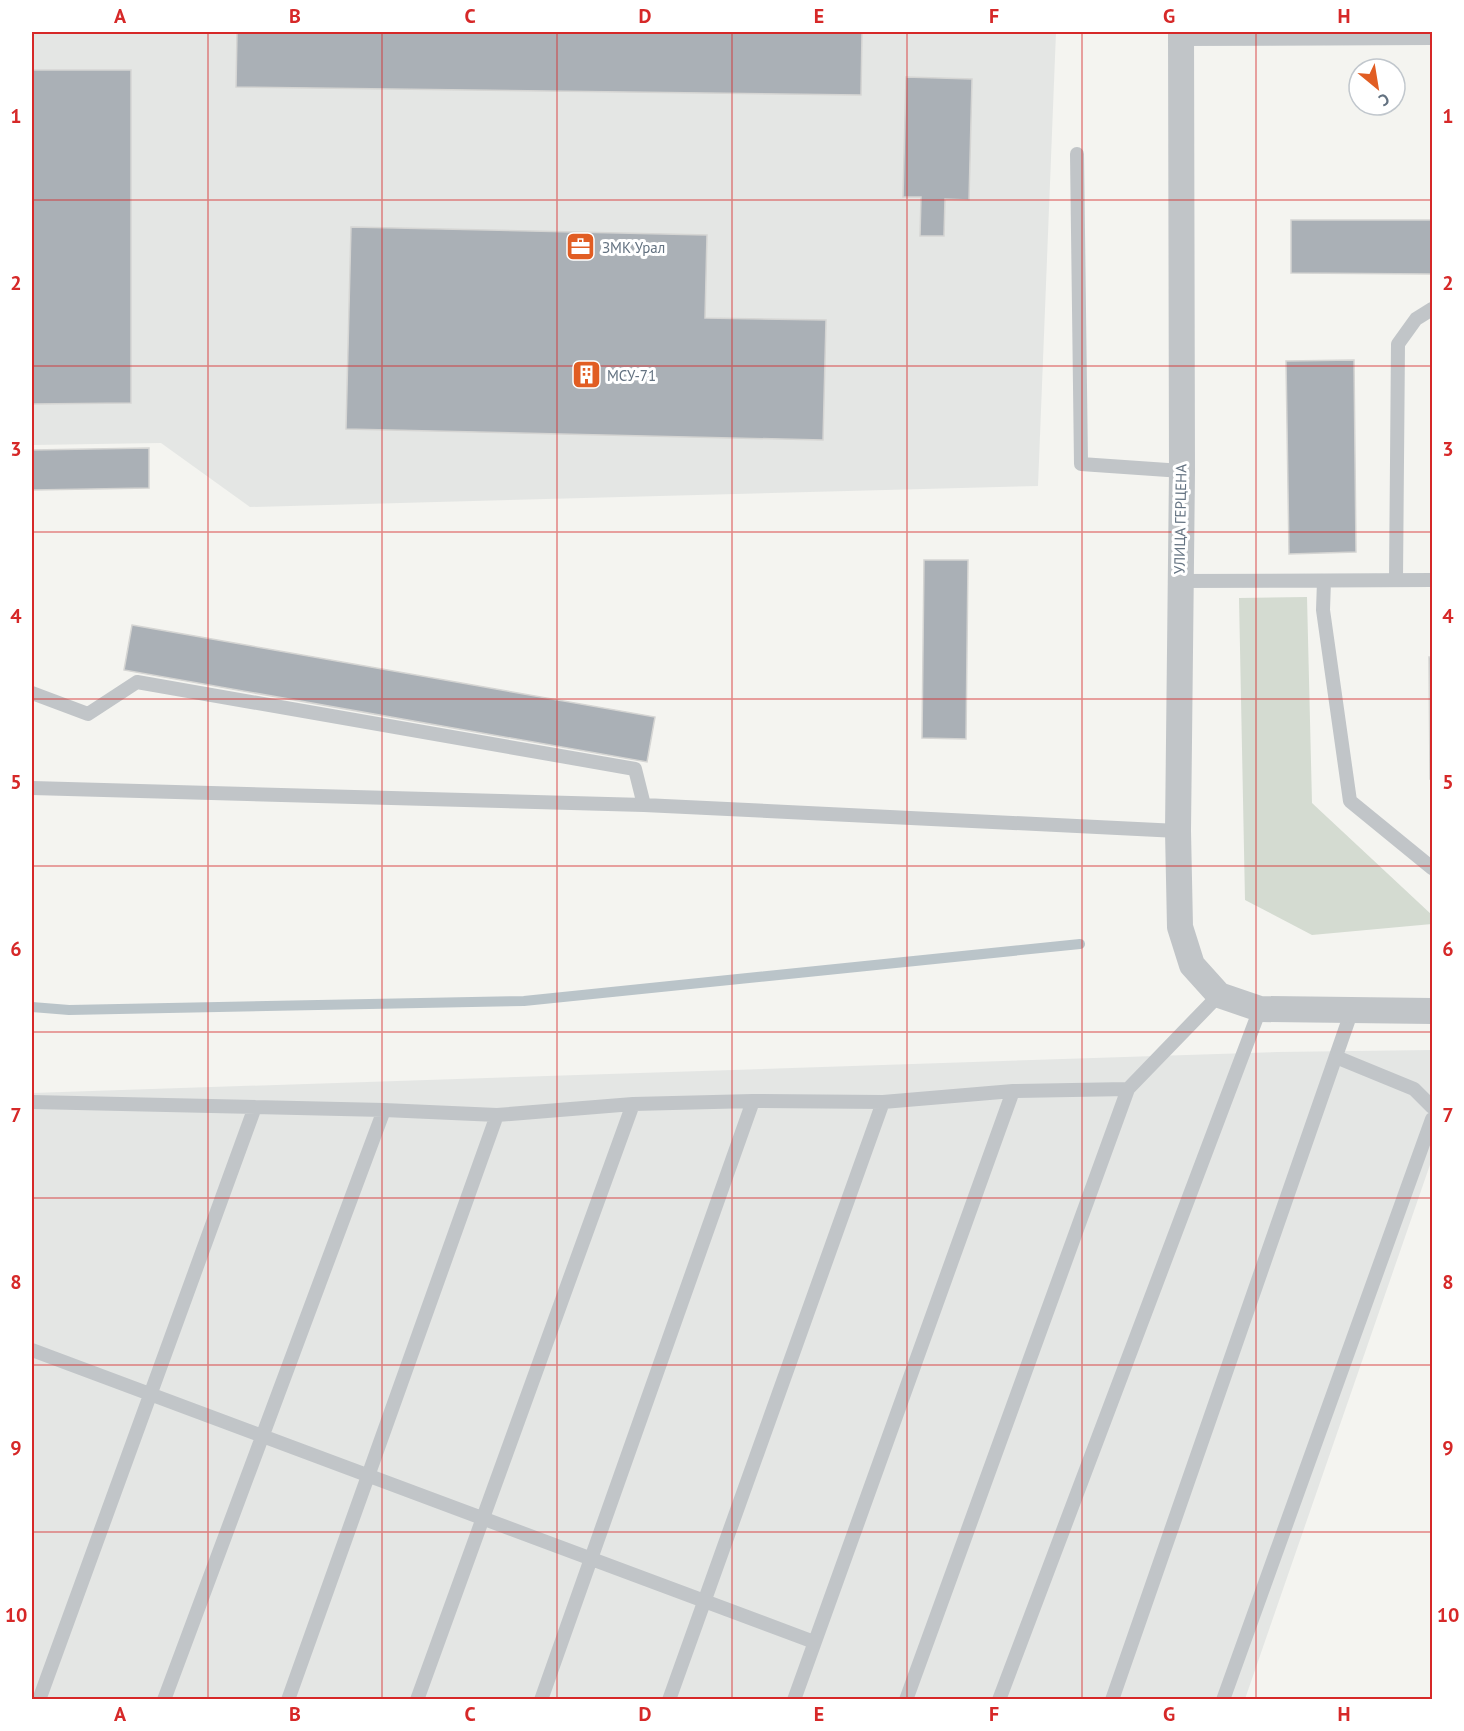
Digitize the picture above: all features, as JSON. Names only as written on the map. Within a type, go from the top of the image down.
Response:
[{"type":"street","points":[[1181,32],[1432,32]]},
{"type":"street","name":"УЛИЦА ГЕРЦЕНА","points":[[1181,32],[1182,471],[1178,831],[1180,927],[1192,965],[1219,995]]},
{"type":"street","points":[[1219,995],[1260,1009],[1432,1011]]},
{"type":"lane","points":[[1077,154],[1081,464],[1182,471]]},
{"type":"lane","points":[[1396,579],[1398,345],[1416,319],[1432,309]]},
{"type":"lane","points":[[1179,580],[1432,580]]},
{"type":"lane","points":[[1323,581],[1323,610],[1350,801],[1432,868]]},
{"type":"lane","points":[[32,693],[88,714],[137,682],[634,769],[644,804]]},
{"type":"lane","points":[[32,788],[644,804],[1178,831]]},
{"type":"lane","points":[[906,1700],[1128,1089],[1219,995]]},
{"type":"lane","points":[[999,1700],[1260,1009]]},
{"type":"lane","points":[[1112,1700],[1352,1010]]},
{"type":"lane","points":[[1336,1056],[1414,1089],[1432,1107]]},
{"type":"lane","points":[[32,1102],[384,1110],[497,1115],[633,1104],[753,1101],[883,1102],[1013,1091],[1128,1089]]},
{"type":"lane","points":[[794,1700],[1013,1091]]},
{"type":"lane","points":[[541,1700],[753,1101]]},
{"type":"lane","points":[[669,1700],[883,1102]]},
{"type":"lane","points":[[417,1700],[633,1104]]},
{"type":"lane","points":[[39,1700],[255,1107]]},
{"type":"lane","points":[[164,1700],[384,1110]]},
{"type":"lane","points":[[288,1700],[497,1115]]},
{"type":"lane","points":[[1223,1700],[1432,1119]]},
{"type":"lane","points":[[32,1350],[814,1642]]},
{"type":"shaded area","points":[[32,32],[1056,32],[1038,486],[250,507],[161,443],[32,445]]},
{"type":"shaded area","points":[[1307,597],[1312,803],[1432,915],[1432,924],[1312,935],[1245,900],[1239,598]]},
{"type":"shaded area","points":[[1432,1050],[1432,1159],[1245,1699],[32,1700],[32,1093],[1277,1052]]},
{"type":"building","points":[[237,32],[862,32],[861,95],[236,87]]},
{"type":"building","points":[[32,70],[131,70],[131,403],[32,404]]},
{"type":"building","points":[[906,77],[972,79],[969,200],[945,199],[944,236],[920,236],[921,197],[903,197]]},
{"type":"building","points":[[1291,220],[1432,220],[1432,274],[1291,273]]},
{"type":"building","name":"МСУ-71","points":[[351,227],[707,235],[705,318],[826,320],[823,440],[346,429]]},
{"type":"building","points":[[1354,360],[1356,552],[1289,554],[1286,361]]},
{"type":"building","points":[[149,448],[149,488],[32,490],[32,450]]},
{"type":"building","points":[[924,560],[968,560],[966,739],[922,738]]},
{"type":"building","points":[[132,625],[655,717],[647,762],[124,670]]},
{"type":"building","points":[[1429,657],[1432,657],[1432,779],[1430,779]]},
{"type":"waterway","points":[[32,1007],[69,1010],[524,1001],[1080,944]]},
{"type":"place","name":"ЗМК Урал","points":[[581,247]]},
{"type":"place","name":"МСУ-71","points":[[586,375]]}]
